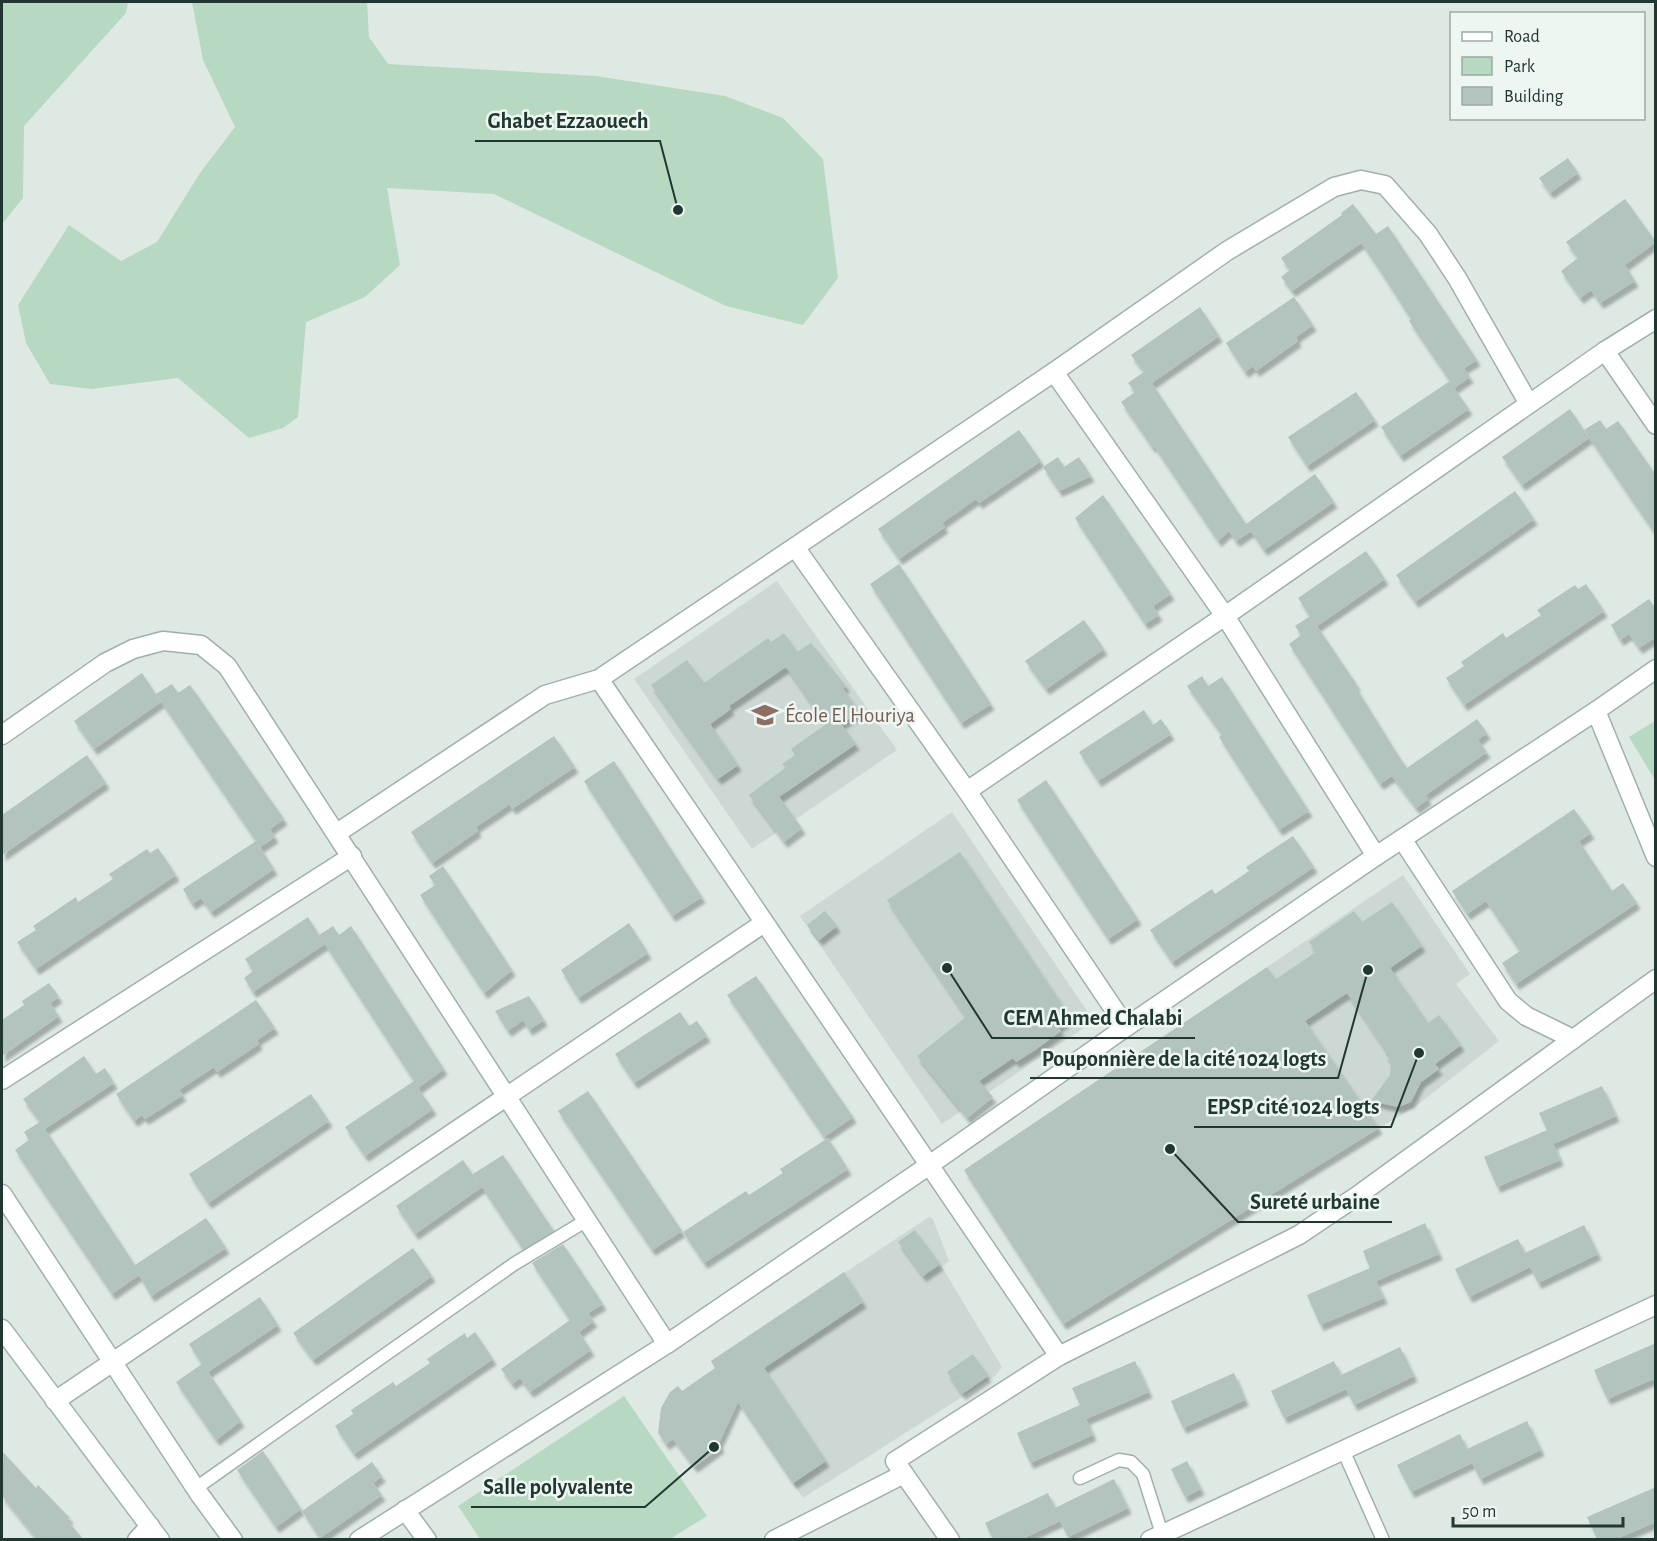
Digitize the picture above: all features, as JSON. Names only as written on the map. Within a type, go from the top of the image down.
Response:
[{"type":"street","points":[[337,833],[545,695],[599,679],[1054,372],[1227,251],[1334,187],[1361,180],[1385,185],[1428,234],[1457,278],[1529,404]]},
{"type":"street","points":[[967,791],[1225,616],[1605,351],[1656,319]]},
{"type":"street","points":[[1605,351],[1656,425]]},
{"type":"street","points":[[1054,372],[1225,616],[1376,856]]},
{"type":"street","points":[[795,547],[967,791],[1126,1027]]},
{"type":"street","points":[[2,735],[105,663],[133,649],[163,641],[201,645],[227,666],[508,1096],[666,1344]]},
{"type":"street","points":[[359,1539],[666,1344],[1376,856],[1656,669]]},
{"type":"street","points":[[599,679],[1059,1356]]},
{"type":"street","points":[[1596,711],[1656,857]]},
{"type":"street","points":[[1402,839],[1508,1001],[1526,1016],[1573,1039]]},
{"type":"street","points":[[2,1080],[352,856]]},
{"type":"street","points":[[55,1401],[764,923]]},
{"type":"street","points":[[950,1539],[895,1461],[1059,1356],[1299,1235],[1357,1196],[1656,979]]},
{"type":"street","points":[[2,1194],[196,1488],[233,1539]]},
{"type":"street","points":[[1156,1537],[1656,1305]]},
{"type":"street","points":[[2,1329],[155,1533],[137,1539]]},
{"type":"street","points":[[774,1539],[904,1474]]},
{"type":"street","points":[[405,1510],[426,1539]]},
{"type":"lane","points":[[196,1488],[514,1264],[587,1220]]},
{"type":"lane","points":[[1343,1450],[1383,1539]]},
{"type":"lane","points":[[1080,1478],[1119,1460],[1131,1462],[1143,1474],[1156,1537]]},
{"type":"shaded area","name":"École El Houriya","points":[[777,581],[897,750],[752,849],[634,679]]},
{"type":"shaded area","points":[[952,812],[1094,1021],[942,1124],[800,916]]},
{"type":"shaded area","points":[[1403,875],[1470,974],[1456,984],[1499,1041],[1415,1107],[1379,1128],[1267,967]]},
{"type":"shaded area","points":[[929,1217],[933,1219],[949,1261],[942,1267],[1002,1367],[995,1376],[803,1498],[711,1361]]},
{"type":"green space","points":[[2,2],[128,2],[126,13],[24,126],[23,198],[2,224]]},
{"type":"green space","points":[[192,2],[367,2],[369,37],[388,64],[596,76],[725,96],[783,118],[823,159],[838,278],[803,325],[726,306],[494,194],[387,188],[400,265],[365,297],[306,322],[298,417],[283,428],[249,438],[178,378],[91,389],[50,384],[26,343],[18,305],[69,225],[121,261],[157,242],[200,173],[235,127],[203,60]]},
{"type":"green space","points":[[1655,721],[1655,780],[1629,737]]},
{"type":"green space","points":[[624,1396],[707,1516],[670,1539],[480,1539],[458,1506]]},
{"type":"building","points":[[1568,158],[1578,173],[1550,193],[1539,178]]},
{"type":"building","points":[[1625,199],[1656,242],[1625,265],[1635,281],[1600,303],[1591,290],[1580,298],[1561,271],[1578,258],[1566,242]]},
{"type":"building","points":[[1353,204],[1376,234],[1388,226],[1477,360],[1464,368],[1470,377],[1454,388],[1469,409],[1400,456],[1381,427],[1450,381],[1409,321],[1411,319],[1379,269],[1356,235],[1361,243],[1292,291],[1281,277],[1290,270],[1281,258],[1342,215],[1341,213]]},
{"type":"building","points":[[1294,297],[1313,325],[1296,337],[1298,341],[1256,371],[1253,366],[1245,372],[1226,343]]},
{"type":"building","points":[[1200,307],[1219,336],[1152,383],[1147,376],[1246,524],[1315,474],[1334,502],[1264,550],[1251,531],[1236,541],[1229,531],[1218,541],[1154,446],[1152,447],[1121,402],[1135,392],[1128,383],[1144,372],[1131,355]]},
{"type":"building","points":[[1356,392],[1375,420],[1307,466],[1288,437]]},
{"type":"building","points":[[1570,409],[1589,438],[1522,485],[1502,457]]},
{"type":"building","points":[[1600,420],[1606,429],[1618,421],[1656,475],[1656,535],[1584,430]]},
{"type":"building","points":[[1019,430],[1041,461],[979,503],[976,499],[942,523],[945,527],[899,559],[878,529]]},
{"type":"building","points":[[1058,457],[1064,467],[1079,457],[1091,476],[1059,491],[1043,467]]},
{"type":"building","points":[[1515,491],[1534,519],[1415,602],[1396,575]]},
{"type":"building","points":[[1103,495],[1171,594],[1153,606],[1159,615],[1145,624],[1075,518]]},
{"type":"building","points":[[1366,551],[1385,579],[1317,626],[1357,685],[1355,686],[1396,752],[1407,768],[1477,719],[1487,733],[1478,740],[1487,752],[1426,795],[1408,768],[1428,799],[1416,808],[1392,776],[1380,784],[1289,644],[1301,635],[1295,626],[1310,616],[1298,598]]},
{"type":"building","points":[[899,564],[991,704],[961,723],[870,584]]},
{"type":"building","points":[[1586,584],[1604,611],[1464,705],[1446,678],[1464,666],[1461,662],[1503,633],[1506,638],[1541,615],[1537,610],[1575,585],[1578,589]]},
{"type":"building","points":[[1649,599],[1656,609],[1656,637],[1639,648],[1629,634],[1620,640],[1611,625]]},
{"type":"building","points":[[1084,620],[1104,649],[1046,689],[1025,661]]},
{"type":"building","points":[[784,633],[797,652],[811,643],[846,686],[843,688],[859,712],[841,724],[856,744],[779,797],[802,828],[784,842],[749,795],[785,768],[782,764],[795,755],[791,749],[826,724],[786,667],[729,706],[731,709],[710,724],[738,765],[718,779],[651,685],[687,660],[704,683],[768,638],[771,642]]},
{"type":"building","points":[[142,673],[161,702],[94,749],[74,721]]},
{"type":"building","points":[[1202,676],[1208,686],[1222,677],[1309,811],[1279,830],[1219,737],[1222,735],[1187,686]]},
{"type":"building","points":[[172,684],[178,693],[190,685],[284,819],[270,829],[275,837],[260,847],[257,843],[274,869],[211,912],[201,898],[192,904],[183,889],[256,841],[156,694]]},
{"type":"building","points":[[1144,710],[1153,725],[1161,719],[1171,734],[1098,781],[1079,752]]},
{"type":"building","points":[[554,736],[575,767],[512,809],[510,804],[476,827],[478,831],[432,863],[411,832]]},
{"type":"building","points":[[87,755],[106,783],[2,855],[2,815]]},
{"type":"building","points":[[614,761],[702,897],[672,916],[584,781]]},
{"type":"building","points":[[1046,780],[1138,919],[1108,939],[1017,800]]},
{"type":"building","points":[[1574,809],[1591,833],[1579,841],[1612,891],[1623,883],[1637,903],[1516,984],[1502,963],[1520,951],[1486,901],[1467,914],[1452,891]]},
{"type":"building","points":[[1293,836],[1314,867],[1172,962],[1150,930],[1212,889],[1215,894],[1249,871],[1246,867]]},
{"type":"building","points":[[158,848],[176,875],[36,969],[17,942],[36,930],[33,926],[76,897],[78,902],[113,879],[109,874],[147,849],[150,853]]},
{"type":"building","points":[[960,852],[1071,1018],[1058,1027],[1061,1031],[1035,1050],[1016,1062],[1013,1058],[979,1081],[993,1097],[967,1118],[917,1056],[966,1017],[887,900]]},
{"type":"building","points":[[443,866],[512,970],[484,993],[420,895],[435,885],[429,876]]},
{"type":"building","points":[[1392,902],[1422,946],[1390,968],[1428,1023],[1439,1015],[1461,1045],[1435,1064],[1439,1069],[1421,1082],[1411,1102],[1398,1107],[1371,1101],[1390,1075],[1391,1062],[1385,1054],[1387,1052],[1347,993],[1305,1021],[1379,1128],[1063,1324],[964,1170],[1267,967],[1276,979],[1316,952],[1309,942],[1354,911],[1362,922]]},
{"type":"building","points":[[825,911],[837,926],[819,940],[807,925]]},
{"type":"building","points":[[308,917],[319,935],[333,926],[339,935],[351,926],[444,1069],[418,1088],[433,1109],[365,1156],[345,1127],[414,1081],[325,944],[253,992],[244,978],[253,971],[245,959]]},
{"type":"building","points":[[629,923],[648,953],[578,998],[561,970]]},
{"type":"building","points":[[756,976],[853,1117],[824,1137],[727,995]]},
{"type":"building","points":[[49,983],[59,997],[50,1003],[59,1016],[2,1056],[2,1020],[24,1005],[22,1001]]},
{"type":"building","points":[[529,996],[544,1020],[529,1030],[523,1020],[508,1031],[495,1011]]},
{"type":"building","points":[[256,1000],[275,1028],[257,1040],[259,1044],[217,1072],[214,1067],[179,1090],[183,1095],[145,1119],[142,1115],[134,1121],[116,1094]]},
{"type":"building","points":[[680,1012],[689,1026],[697,1021],[707,1036],[634,1083],[615,1054]]},
{"type":"building","points":[[84,1056],[96,1074],[105,1068],[114,1083],[45,1129],[135,1265],[206,1218],[226,1248],[151,1296],[139,1275],[112,1294],[15,1150],[29,1140],[24,1132],[40,1122],[23,1099]]},
{"type":"building","points":[[1602,1086],[1616,1116],[1553,1144],[1560,1160],[1497,1187],[1484,1157],[1547,1130],[1539,1113]]},
{"type":"building","points":[[588,1091],[682,1231],[652,1250],[558,1111]]},
{"type":"building","points":[[311,1094],[329,1121],[208,1203],[189,1174]]},
{"type":"building","points":[[828,1138],[848,1169],[704,1263],[683,1232],[746,1191],[749,1195],[783,1173],[780,1169]]},
{"type":"building","points":[[503,1155],[554,1231],[523,1249],[482,1187],[415,1234],[396,1206],[463,1160],[478,1182],[473,1174]]},
{"type":"building","points":[[1425,1223],[1439,1254],[1376,1281],[1384,1298],[1320,1325],[1307,1295],[1370,1268],[1363,1251]]},
{"type":"building","points":[[1584,1225],[1598,1254],[1538,1283],[1530,1267],[1469,1297],[1455,1269],[1518,1239],[1525,1253]]},
{"type":"building","points":[[915,1230],[940,1264],[923,1276],[898,1242]]},
{"type":"building","points":[[563,1244],[603,1304],[588,1313],[594,1321],[579,1332],[591,1350],[530,1392],[520,1378],[512,1384],[501,1369],[570,1320],[532,1263]]},
{"type":"building","points":[[413,1248],[432,1276],[313,1360],[293,1333]]},
{"type":"building","points":[[844,1272],[863,1302],[764,1368],[826,1461],[793,1483],[738,1402],[719,1443],[721,1447],[694,1467],[673,1439],[666,1444],[658,1433],[661,1408],[670,1392],[678,1386],[682,1391],[715,1368],[711,1361]]},
{"type":"building","points":[[260,1297],[278,1325],[208,1372],[241,1421],[216,1440],[176,1382],[202,1364],[189,1344]]},
{"type":"building","points":[[475,1332],[493,1359],[354,1454],[335,1426],[353,1414],[351,1410],[393,1382],[396,1386],[430,1363],[427,1359],[465,1333],[467,1338]]},
{"type":"building","points":[[1656,1343],[1656,1378],[1607,1399],[1594,1370]]},
{"type":"building","points":[[1400,1347],[1414,1376],[1354,1405],[1346,1389],[1284,1418],[1271,1391],[1334,1361],[1341,1375]]},
{"type":"building","points":[[973,1354],[988,1376],[962,1394],[947,1372]]},
{"type":"building","points":[[1135,1361],[1149,1392],[1086,1419],[1093,1435],[1030,1463],[1017,1433],[1080,1405],[1072,1388]]},
{"type":"building","points":[[1234,1373],[1245,1400],[1183,1428],[1171,1401]]},
{"type":"building","points":[[1527,1421],[1541,1450],[1480,1479],[1472,1463],[1411,1492],[1397,1465],[1460,1434],[1467,1449]]},
{"type":"building","points":[[2,1451],[36,1488],[38,1485],[70,1518],[67,1520],[83,1539],[37,1539],[2,1496]]},
{"type":"building","points":[[263,1451],[301,1509],[276,1527],[237,1470]]},
{"type":"building","points":[[1187,1461],[1201,1489],[1185,1497],[1171,1469]]},
{"type":"building","points":[[372,1462],[382,1476],[373,1483],[382,1495],[320,1538],[302,1511]]},
{"type":"building","points":[[1114,1479],[1128,1508],[1068,1537],[1060,1521],[1022,1539],[993,1539],[985,1523],[1048,1493],[1055,1508]]},
{"type":"building","points":[[1656,1487],[1656,1522],[1616,1539],[1597,1539],[1587,1517]]},
{"type":"place","name":"Ghabet Ezzaouech","points":[[678,210]]},
{"type":"place","name":"École El Houriya","points":[[765,715]]},
{"type":"place","name":"CEM Ahmed Chalabi","points":[[947,968]]},
{"type":"place","name":"Pouponnière de la cité 1024 logts","points":[[1368,970]]},
{"type":"place","name":"EPSP cité 1024 logts","points":[[1419,1053]]},
{"type":"place","name":"Sureté urbaine","points":[[1170,1149]]},
{"type":"place","name":"Salle polyvalente","points":[[714,1447]]}]
